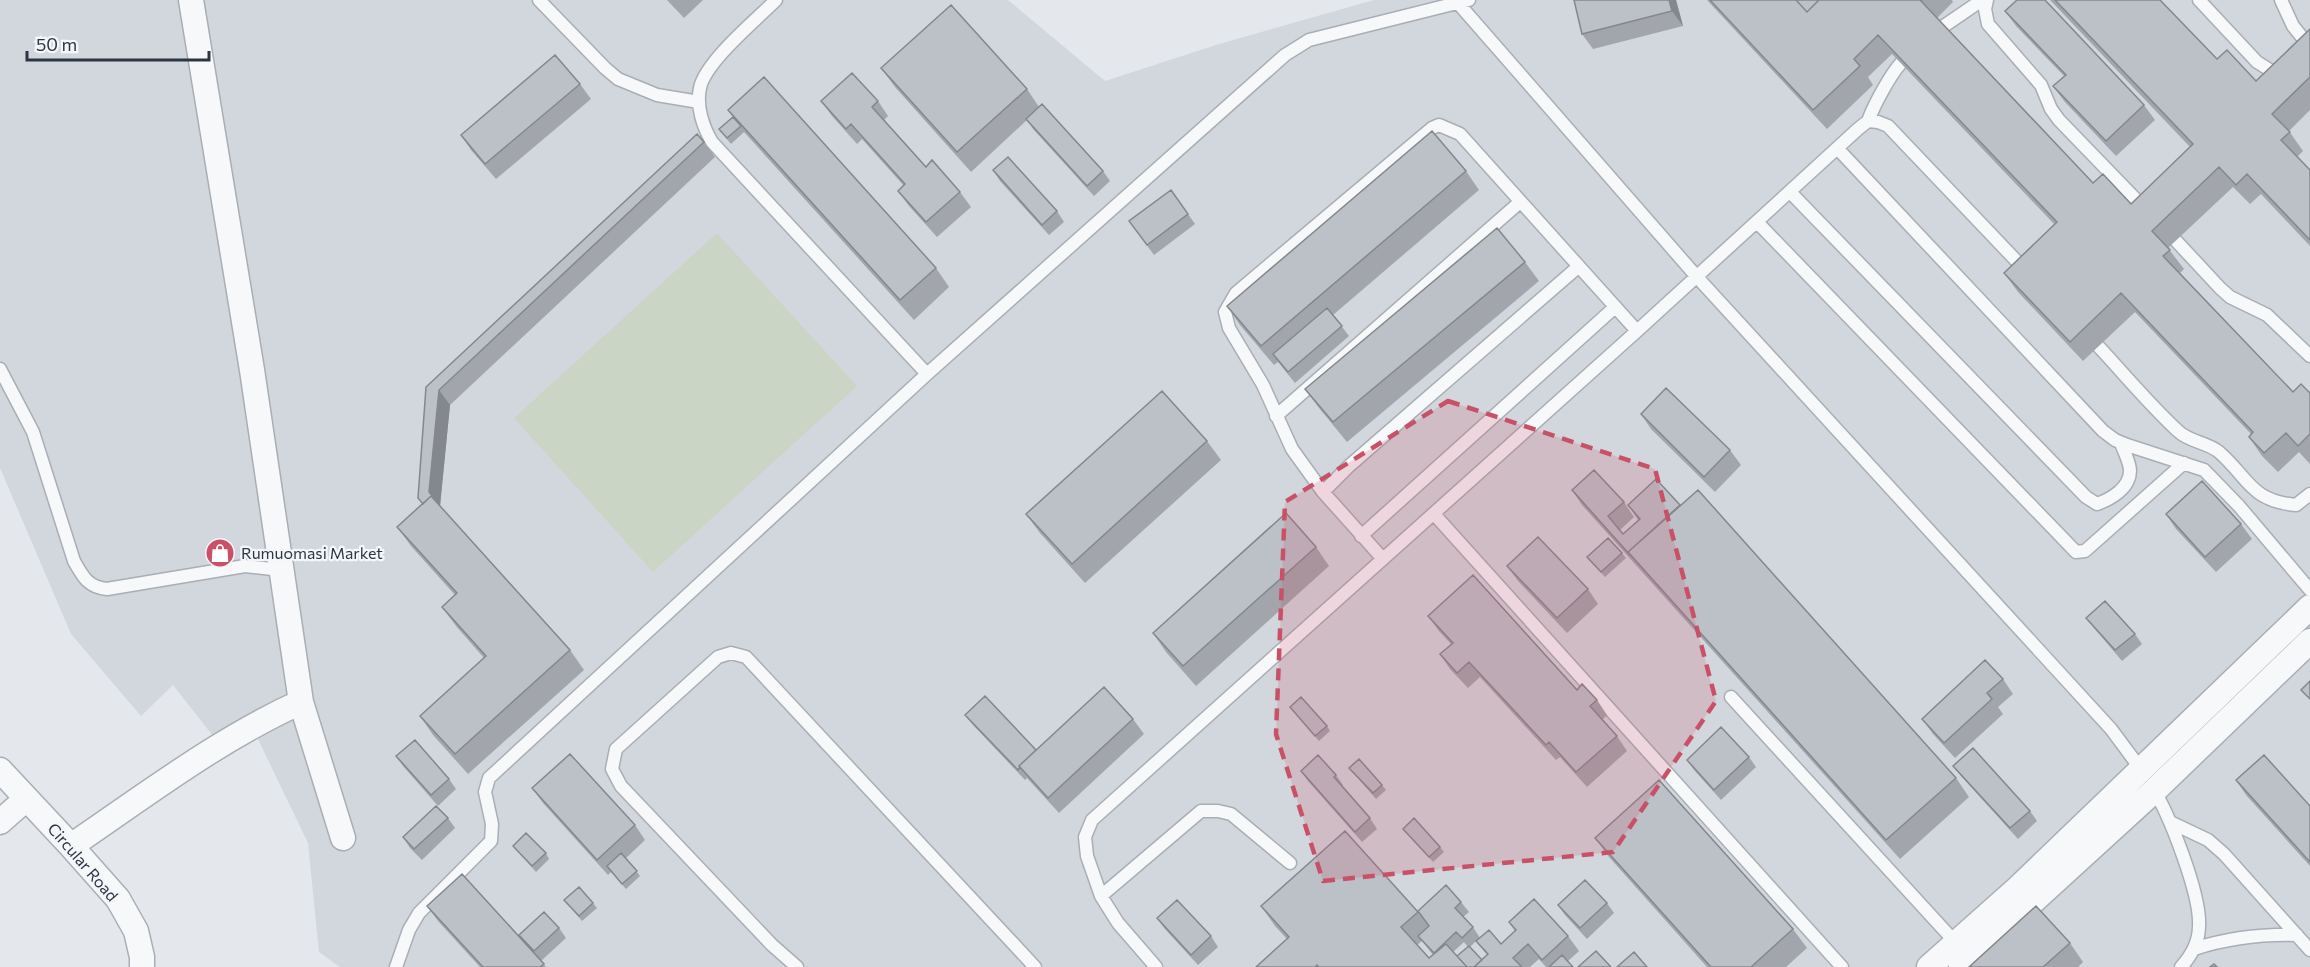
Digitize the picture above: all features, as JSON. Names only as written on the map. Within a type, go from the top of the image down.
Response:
[{"type":"street","points":[[190,0],[252,370],[300,702],[343,838]]},
{"type":"street","points":[[1929,967],[2018,888],[2310,607]]},
{"type":"street","points":[[1960,967],[2155,790],[2310,641]]},
{"type":"street","points":[[71,846],[213,750],[261,720],[300,702]]},
{"type":"street","name":"Circular Road","points":[[0,770],[71,846],[122,907],[136,931],[142,967]]},
{"type":"street","points":[[0,822],[26,799]]},
{"type":"lane","points":[[539,0],[618,79],[657,95],[699,102]]},
{"type":"lane","points":[[776,0],[718,57],[706,72],[700,87],[699,102],[702,120],[712,142],[927,374]]},
{"type":"lane","points":[[1941,28],[1982,0]]},
{"type":"lane","points":[[1987,0],[1985,9],[1988,24],[2041,84],[2051,109],[2059,120],[2220,288],[2230,297],[2267,315],[2310,356]]},
{"type":"lane","points":[[2199,0],[2257,62],[2288,83]]},
{"type":"lane","points":[[2281,0],[2293,26],[2310,47]]},
{"type":"lane","points":[[396,967],[409,930],[419,913],[491,842],[492,824],[485,792],[489,778],[927,374],[1285,55],[1310,40],[1463,1],[1697,277],[2111,729],[2141,768],[2155,790],[2170,822],[2195,894],[2200,925],[2194,949],[2181,967]]},
{"type":"lane","points":[[1156,967],[1118,923],[1101,896],[1087,856],[1084,837],[1092,820],[1869,121],[1873,108],[1887,86],[1892,72],[1900,63]]},
{"type":"lane","points":[[1869,121],[1888,126],[2033,279]]},
{"type":"lane","points":[[1383,559],[1323,492],[1292,449],[1263,386],[1229,328],[1225,312],[1236,293],[1432,128],[1439,125],[1460,134],[1637,332]]},
{"type":"lane","points":[[1837,148],[2103,431],[2121,443],[2204,470],[2310,590]]},
{"type":"lane","points":[[1790,192],[2086,497],[2097,504],[2116,495],[2130,474],[2121,443]]},
{"type":"lane","points":[[1276,416],[1520,202]]},
{"type":"lane","points":[[1757,222],[2076,552],[2085,551],[2184,463]]},
{"type":"lane","points":[[1323,492],[1349,466],[1578,267]]},
{"type":"lane","points":[[1361,536],[1614,308]]},
{"type":"lane","points":[[2099,347],[2179,432],[2221,453],[2248,486],[2259,494],[2283,504],[2296,505],[2310,494]]},
{"type":"lane","points":[[0,369],[33,432],[74,561],[83,578],[94,587],[107,589],[245,566],[281,570]]},
{"type":"lane","points":[[1434,514],[1842,967]]},
{"type":"lane","points":[[797,967],[772,945],[621,786],[612,769],[616,749],[718,657],[730,653],[746,657],[1035,967]]},
{"type":"lane","points":[[1731,697],[1956,943]]},
{"type":"lane","points":[[1101,896],[1201,811],[1231,814],[1290,863]]},
{"type":"lane","points":[[2170,822],[2208,840],[2224,854],[2310,950]]},
{"type":"lane","points":[[2194,949],[2223,939],[2265,934],[2296,935]]},
{"type":"highlighted area","points":[[1448,401],[1655,469],[1716,701],[1613,852],[1323,881],[1276,734],[1285,502]]},
{"type":"shaded area","points":[[0,0],[1008,0],[1105,81],[1216,45],[1374,0],[2310,0],[2310,967],[340,967],[319,952],[308,843],[257,737],[228,755],[173,685],[141,716],[71,634],[0,468]]},
{"type":"green space","points":[[717,233],[857,386],[653,572],[514,418]]},
{"type":"building","points":[[1574,0],[1669,0],[1672,11],[1582,34]]},
{"type":"building","points":[[1710,0],[1796,0],[1807,12],[1819,0],[1922,0],[2093,183],[2103,174],[2131,204],[2193,144],[2055,0],[2160,0],[2217,59],[2227,50],[2256,81],[2310,29],[2310,77],[2272,114],[2290,132],[2281,140],[2310,170],[2310,240],[2247,174],[2236,185],[2219,167],[2152,231],[2170,250],[2163,256],[2293,392],[2301,384],[2310,393],[2310,434],[2298,446],[2286,433],[2264,453],[2249,437],[2253,432],[2121,293],[2070,342],[2004,273],[2057,222],[1878,35],[1854,59],[1860,66],[1813,110]]},
{"type":"building","points":[[1796,0],[1819,0],[1807,12]]},
{"type":"building","points":[[2017,0],[2045,0],[2144,105],[2106,141],[2053,86],[2066,75],[2005,11]]},
{"type":"building","points":[[951,5],[1027,89],[957,152],[881,68]]},
{"type":"building","points":[[555,55],[580,84],[485,164],[461,135]]},
{"type":"building","points":[[852,73],[878,101],[872,107],[926,167],[932,160],[960,192],[926,222],[898,191],[905,184],[851,124],[846,129],[821,101]]},
{"type":"building","points":[[764,77],[936,268],[900,300],[728,110]]},
{"type":"building","points":[[1042,104],[1103,171],[1087,186],[1026,119]]},
{"type":"building","points":[[733,117],[741,126],[727,138],[719,129]]},
{"type":"building","points":[[1432,131],[1466,171],[1261,346],[1227,306]]},
{"type":"building","points":[[697,134],[704,142],[439,390],[429,492],[436,500],[431,496],[423,504],[418,498],[426,387]]},
{"type":"building","points":[[1008,157],[1057,211],[1042,225],[993,170]]},
{"type":"building","points":[[1171,190],[1188,214],[1147,245],[1129,221]]},
{"type":"building","points":[[1497,228],[1525,262],[1333,422],[1305,389]]},
{"type":"building","points":[[1327,308],[1342,326],[1288,372],[1273,354]]},
{"type":"building","points":[[1666,388],[1730,450],[1704,477],[1641,414]]},
{"type":"building","points":[[1162,391],[1207,441],[1072,564],[1026,514]]},
{"type":"building","points":[[1594,470],[1624,502],[1608,516],[1623,534],[1640,519],[1628,505],[1656,479],[1680,505],[1628,552],[1631,556],[1572,490]]},
{"type":"building","points":[[2202,481],[2241,524],[2205,557],[2166,514]]},
{"type":"building","points":[[1698,490],[1956,778],[1886,840],[1628,552]]},
{"type":"building","points":[[431,496],[570,650],[455,754],[420,716],[486,656],[442,607],[457,593],[397,527]]},
{"type":"building","points":[[1286,513],[1316,547],[1183,666],[1153,633]]},
{"type":"building","points":[[1538,537],[1588,589],[1557,618],[1507,566]]},
{"type":"building","points":[[1608,538],[1622,553],[1601,572],[1587,557]]},
{"type":"building","points":[[1473,575],[1577,690],[1582,684],[1597,700],[1590,706],[1617,736],[1576,772],[1549,742],[1546,745],[1469,662],[1457,673],[1440,654],[1453,643],[1428,616]]},
{"type":"building","points":[[2105,601],[2135,634],[2115,650],[2086,618]]},
{"type":"building","points":[[1985,660],[2003,679],[1987,693],[1992,699],[1944,743],[1922,719]]},
{"type":"building","points":[[2310,681],[2310,699],[2301,690]]},
{"type":"building","points":[[1104,687],[1133,719],[1048,798],[1019,766]]},
{"type":"building","points":[[985,696],[1036,750],[1019,766],[1018,770],[965,715]]},
{"type":"building","points":[[1301,697],[1327,726],[1315,736],[1290,707]]},
{"type":"building","points":[[1721,727],[1749,757],[1714,790],[1687,760]]},
{"type":"building","points":[[415,740],[449,779],[431,795],[396,756]]},
{"type":"building","points":[[1973,748],[2030,811],[2010,828],[1953,766]]},
{"type":"building","points":[[570,754],[635,825],[597,860],[532,788]]},
{"type":"building","points":[[1318,755],[1370,818],[1355,832],[1301,771]]},
{"type":"building","points":[[2264,755],[2310,806],[2310,862],[2236,780]]},
{"type":"building","points":[[1359,759],[1382,785],[1373,793],[1349,768]]},
{"type":"building","points":[[1659,780],[1793,929],[1751,967],[1711,967],[1595,838]]},
{"type":"building","points":[[436,806],[448,818],[414,849],[403,837]]},
{"type":"building","points":[[1414,818],[1440,847],[1429,857],[1403,829]]},
{"type":"building","points":[[1345,831],[1418,912],[1401,927],[1429,958],[1446,944],[1467,967],[1319,967],[1317,965],[1315,967],[1256,967],[1289,937],[1261,906]]},
{"type":"building","points":[[526,833],[546,853],[532,866],[513,846]]},
{"type":"building","points":[[621,853],[637,871],[622,884],[607,866]]},
{"type":"building","points":[[462,874],[544,964],[540,967],[483,967],[427,906]]},
{"type":"building","points":[[1585,880],[1607,903],[1580,928],[1558,905]]},
{"type":"building","points":[[1446,885],[1461,902],[1455,908],[1473,927],[1462,938],[1456,932],[1434,953],[1418,936],[1429,926],[1418,911]]},
{"type":"building","points":[[579,887],[593,903],[579,916],[564,900]]},
{"type":"building","points":[[1534,899],[1568,936],[1542,960],[1528,944],[1513,958],[1522,967],[1474,967],[1488,954],[1476,941],[1489,930],[1501,944],[1516,930],[1509,922]]},
{"type":"building","points":[[1177,900],[1211,936],[1191,955],[1157,918]]},
{"type":"building","points":[[2036,906],[2070,943],[2043,967],[1969,967]]},
{"type":"building","points":[[544,912],[559,928],[534,951],[519,935]]},
{"type":"building","points":[[1469,946],[1482,960],[1474,967],[1467,967],[1457,956]]},
{"type":"building","points":[[1596,951],[1611,967],[1578,967]]},
{"type":"building","points":[[1634,952],[1647,967],[1617,967]]},
{"type":"building","points":[[1562,955],[1573,967],[1549,967]]},
{"type":"place","name":"Rumuomasi Market","points":[[220,553]]}]
